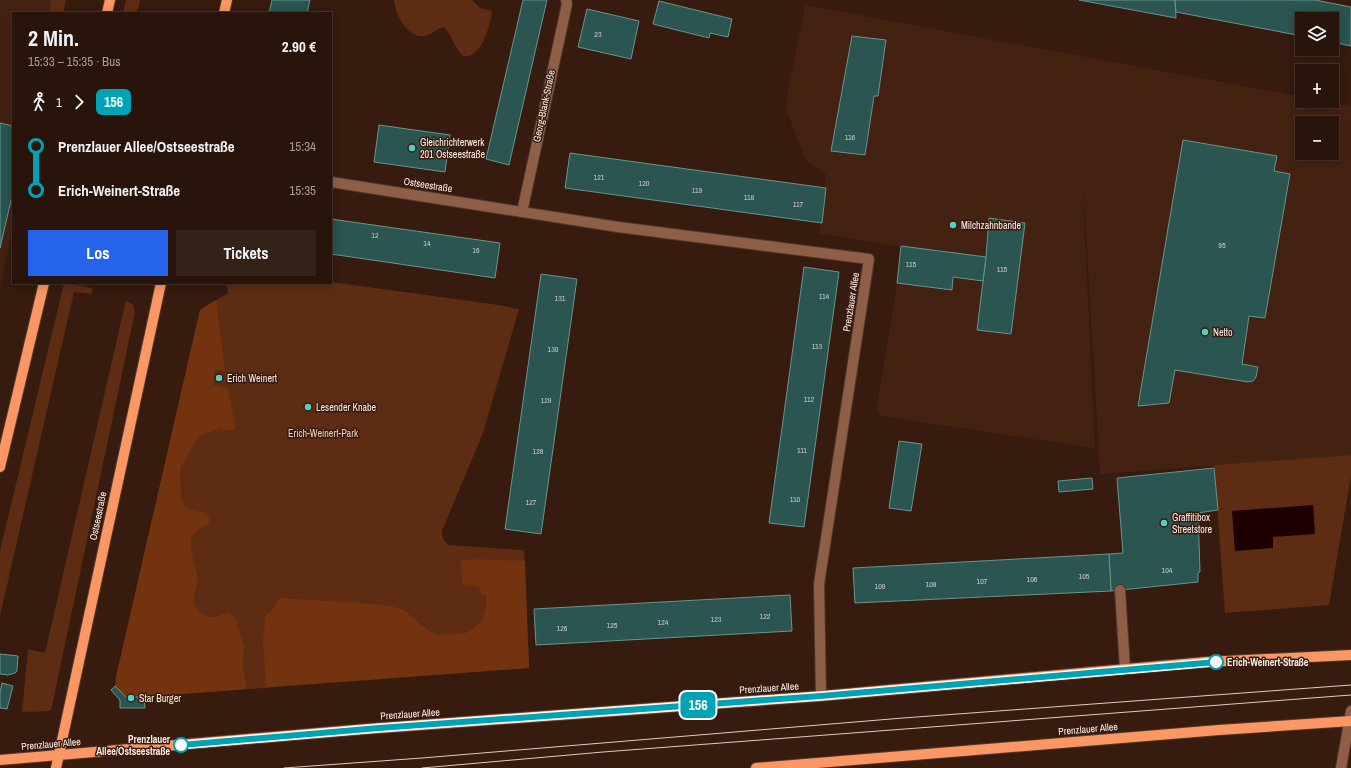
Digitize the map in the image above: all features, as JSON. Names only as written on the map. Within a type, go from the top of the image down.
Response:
[{"type":"main road","points":[[107,12],[110,0]]},
{"type":"main road","points":[[224,12],[227,0]]},
{"type":"main road","points":[[1,462],[44,284]]},
{"type":"main road","name":"Ostseestraße","points":[[56,768],[161,284]]},
{"type":"main road","name":"Prenzlauer Allee","points":[[0,760],[374,729],[821,696],[1206,662],[1351,655]]},
{"type":"main road","name":"Prenzlauer Allee","points":[[756,768],[787,767],[1350,718]]},
{"type":"street","name":"Georg-Blank-Straße","points":[[522,212],[567,4],[566,0]]},
{"type":"street","name":"Ostseestraße","points":[[332,182],[522,212]]},
{"type":"street","name":"Prenzlauer Allee","points":[[522,212],[618,228],[869,259],[820,584],[821,696]]},
{"type":"street","points":[[1120,590],[1125,669]]},
{"type":"street","points":[[1341,768],[1350,718]]},
{"type":"shaded area","points":[[0,0],[66,0],[63,12],[12,12],[12,233],[0,286]]},
{"type":"shaded area","points":[[805,5],[1295,96],[1295,108],[1339,108],[1339,104],[1351,106],[1351,455],[1100,474],[1085,215],[1085,186],[1084,217],[1095,448],[881,416],[877,407],[897,283],[901,247],[819,233],[826,175],[806,161],[785,107]]},
{"type":"shaded area","points":[[216,300],[225,370],[215,369],[213,385],[228,388],[236,430],[224,430],[220,428],[199,436],[180,468],[181,499],[185,508],[202,512],[209,516],[209,524],[195,532],[192,536],[190,544],[197,573],[194,604],[204,615],[214,617],[228,613],[235,618],[244,646],[243,667],[247,689],[126,697],[115,686],[116,677],[200,310]]},
{"type":"shaded area","points":[[1313,505],[1315,534],[1273,537],[1273,548],[1235,551],[1232,511]]},
{"type":"shaded area","points":[[472,559],[525,561],[529,668],[266,687],[263,640],[266,614],[271,612],[281,598],[376,604],[394,607],[404,610],[436,635],[466,633],[483,619],[486,608],[486,595],[482,595],[479,587],[462,584],[461,561]]},
{"type":"green space","points":[[51,0],[66,0],[63,12],[49,12]]},
{"type":"green space","points":[[126,0],[140,0],[137,12],[123,12]]},
{"type":"green space","points":[[394,0],[472,0],[480,8],[492,11],[488,29],[482,43],[474,53],[469,56],[465,56],[459,52],[449,33],[444,27],[424,36],[418,36],[412,33],[399,18]]},
{"type":"green space","name":"Erich-Weinert-Park","points":[[332,282],[519,309],[483,433],[442,531],[442,536],[449,545],[524,550],[529,668],[144,697],[116,677],[200,310],[228,293],[227,284],[332,284]]},
{"type":"green space","points":[[64,284],[74,284],[92,288],[92,294],[74,292],[0,616],[0,551]]},
{"type":"green space","points":[[126,300],[133,305],[135,312],[52,706],[50,711],[22,712],[28,649],[45,653]]},
{"type":"green space","points":[[1351,455],[1351,476],[1329,605],[1225,613],[1214,465]]},
{"type":"building","points":[[272,0],[310,0],[307,12],[269,12]]},
{"type":"building","points":[[523,0],[547,0],[509,165],[486,159]]},
{"type":"building","points":[[1079,0],[1175,0],[1176,18]]},
{"type":"building","points":[[1175,0],[1315,0],[1351,7],[1351,46],[1339,43],[1339,12],[1295,12],[1295,35],[1176,12]]},
{"type":"building","points":[[659,1],[732,19],[728,37],[710,33],[709,38],[653,24]]},
{"type":"building","points":[[587,9],[639,21],[631,59],[578,47]]},
{"type":"building","points":[[852,36],[886,40],[878,96],[874,96],[865,155],[831,151]]},
{"type":"building","points":[[0,123],[12,126],[12,196],[0,248]]},
{"type":"building","name":"Gleichrichterwerk 201 Ostseestraße","points":[[379,125],[450,135],[445,172],[374,162]]},
{"type":"building","points":[[1183,140],[1277,156],[1274,171],[1290,174],[1265,318],[1249,316],[1242,364],[1258,367],[1256,377],[1253,381],[1248,382],[1175,370],[1169,403],[1138,406]]},
{"type":"building","points":[[570,153],[826,188],[822,223],[565,188]]},
{"type":"building","points":[[989,218],[1025,223],[1011,334],[977,330]]},
{"type":"building","points":[[332,219],[500,243],[495,278],[332,254]]},
{"type":"building","points":[[901,246],[986,257],[983,281],[953,277],[952,290],[897,283]]},
{"type":"building","points":[[804,267],[839,272],[804,527],[769,523]]},
{"type":"building","points":[[541,274],[577,279],[541,534],[505,529]]},
{"type":"building","points":[[899,441],[922,444],[911,511],[889,508]]},
{"type":"building","points":[[1214,468],[1218,510],[1198,513],[1200,572],[1198,573],[1198,582],[1111,591],[1109,554],[1123,553],[1117,478]]},
{"type":"building","points":[[1092,478],[1093,489],[1059,492],[1058,481]]},
{"type":"building","points":[[1109,554],[1111,591],[855,603],[853,568]]},
{"type":"building","points":[[790,595],[792,631],[536,645],[534,609]]},
{"type":"building","points":[[0,654],[18,656],[17,671],[15,673],[8,675],[0,674]]},
{"type":"building","points":[[2,683],[13,686],[7,709],[0,708],[0,692]]},
{"type":"building","name":"Star Burger","points":[[115,686],[126,697],[144,697],[145,708],[120,708],[120,700],[111,690]]},
{"type":"tram line","points":[[284,768],[903,718],[1351,685]]},
{"type":"tram line","points":[[422,768],[603,752],[1351,695]]},
{"type":"bus line","name":"156","points":[[181,745],[379,728],[821,696],[1216,662]]},
{"type":"place","name":"Gleichrichterwerk 201 Ostseestraße","points":[[412,148]]},
{"type":"place","name":"Milchzahnbande","points":[[953,225]]},
{"type":"place","name":"Netto","points":[[1205,332]]},
{"type":"place","name":"Erich Weinert","points":[[219,378]]},
{"type":"place","name":"Lesender Knabe","points":[[308,407]]},
{"type":"place","name":"Graffitibox Streetstore","points":[[1164,523]]},
{"type":"place","name":"Erich-Weinert-Straße","points":[[1216,662]]},
{"type":"place","name":"Star Burger","points":[[131,698]]},
{"type":"place","name":"Prenzlauer Allee/Ostseestraße","points":[[181,745]]}]
